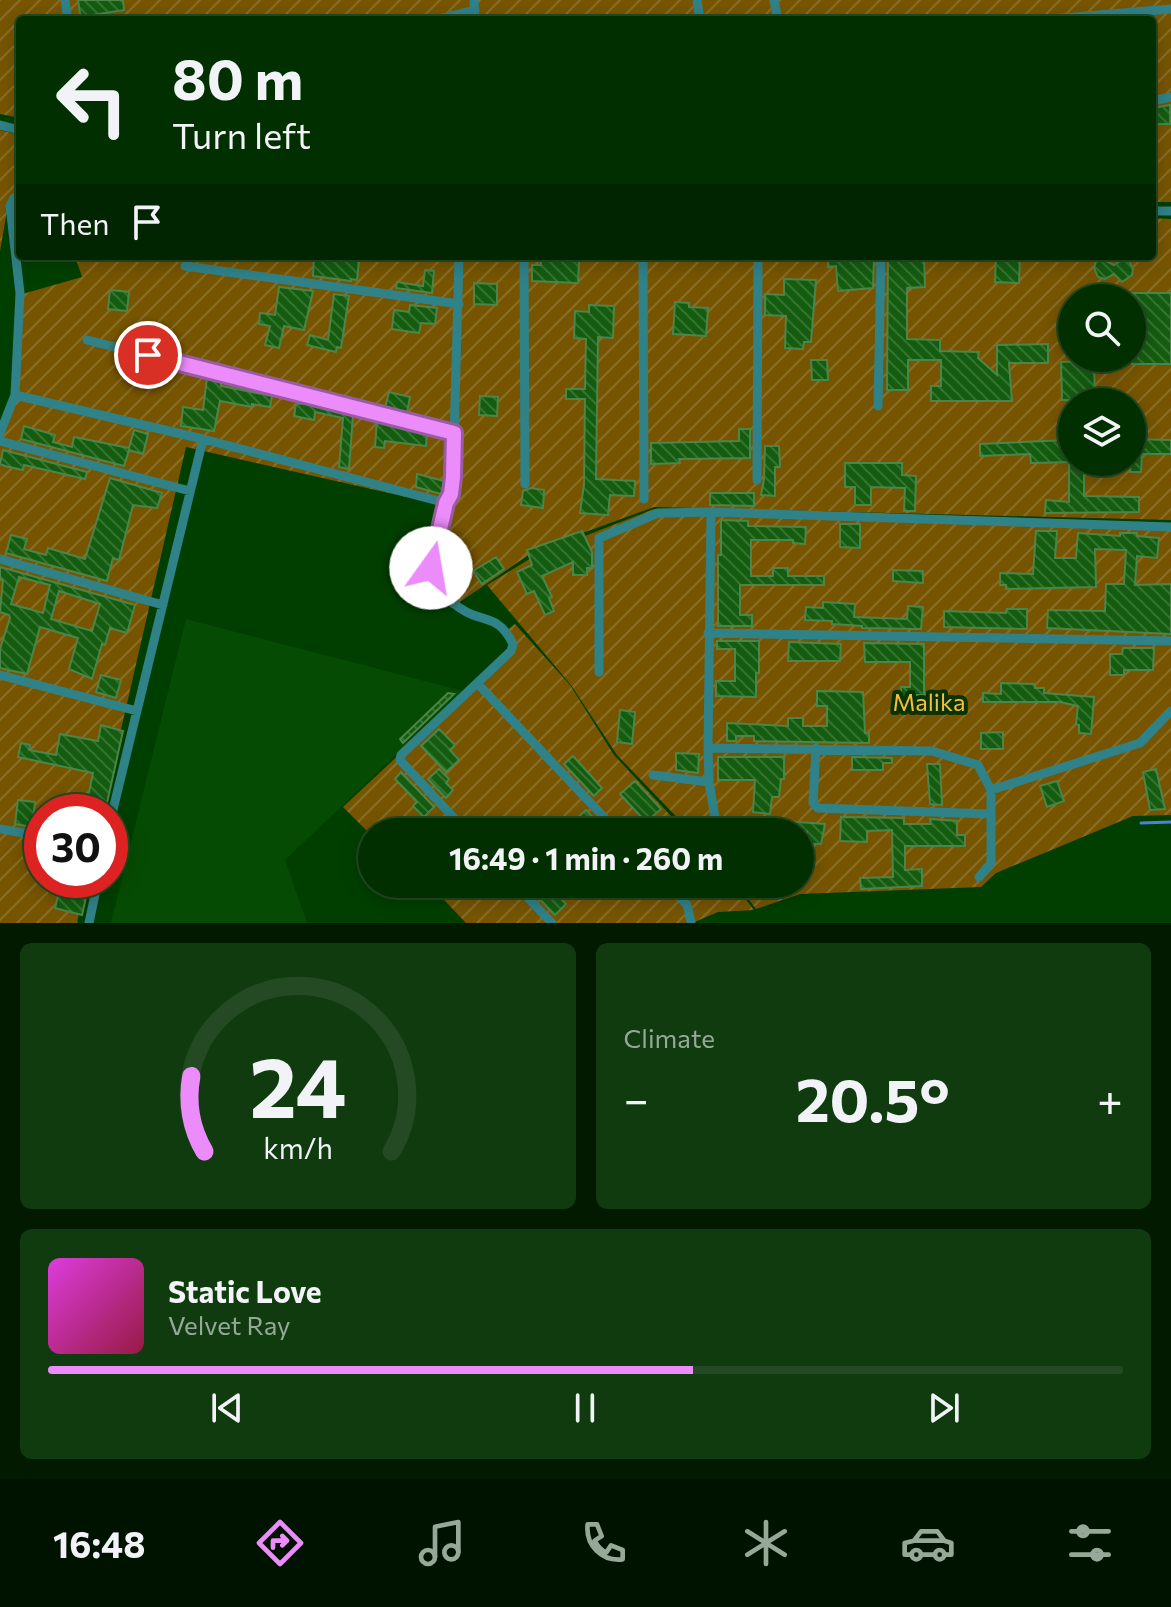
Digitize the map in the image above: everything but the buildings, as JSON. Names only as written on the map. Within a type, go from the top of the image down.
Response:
[{"type":"street","points":[[1086,16],[1171,9]]},
{"type":"street","points":[[450,16],[475,10]]},
{"type":"street","points":[[16,197],[10,206],[16,258]]},
{"type":"street","points":[[0,433],[15,395],[20,293],[16,260]]},
{"type":"street","points":[[454,818],[400,760],[401,755],[511,651],[513,644],[506,631],[495,621],[470,614],[445,595],[432,577],[431,568],[452,485],[459,260]]},
{"type":"street","points":[[524,260],[525,484]]},
{"type":"street","points":[[643,260],[644,499]]},
{"type":"street","points":[[757,480],[758,260]]},
{"type":"street","points":[[878,406],[881,260]]},
{"type":"street","points":[[185,266],[459,304]]},
{"type":"street","points":[[87,340],[454,433]]},
{"type":"street","points":[[15,395],[203,439],[446,503]]},
{"type":"street","points":[[117,794],[203,439]]},
{"type":"street","points":[[0,441],[190,491]]},
{"type":"street","points":[[599,672],[599,538],[658,513],[711,512],[1171,527]]},
{"type":"street","points":[[711,512],[708,748],[709,782],[715,818]]},
{"type":"street","points":[[0,559],[163,605]]},
{"type":"street","points":[[708,633],[1171,641]]},
{"type":"street","points":[[0,675],[137,711]]},
{"type":"street","points":[[477,683],[605,818]]},
{"type":"street","points":[[991,790],[1140,743],[1171,711]]},
{"type":"street","points":[[708,748],[932,751],[978,765],[991,790],[991,863],[979,877]]},
{"type":"street","points":[[816,748],[813,803],[818,808],[990,814]]},
{"type":"street","points":[[653,775],[709,782]]},
{"type":"street","points":[[0,829],[24,833]]},
{"type":"street","points":[[89,923],[94,898]]},
{"type":"street","points":[[528,898],[552,923]]},
{"type":"street","points":[[680,898],[687,905],[691,922]]},
{"type":"shaded area","points":[[186,619],[463,691],[285,860],[307,923],[111,923],[117,898],[128,898],[128,854]]},
{"type":"green space","points":[[0,0],[1171,0],[1171,202],[1156,202],[1156,16],[16,16],[16,117],[0,114]]},
{"type":"green space","points":[[0,130],[16,134],[16,200],[9,200],[0,251]]},
{"type":"green space","points":[[1156,218],[1171,219],[1171,520],[654,507],[536,550],[451,608],[425,582],[446,506],[186,447],[106,794],[24,794],[24,898],[82,898],[77,923],[0,923],[0,426],[13,400],[19,295],[82,277],[76,260],[1156,260]]},
{"type":"green space","name":"Malika","points":[[654,509],[1171,531],[1171,815],[1133,816],[996,873],[981,887],[814,893],[814,818],[678,818],[617,755],[571,685],[487,585],[536,555]]},
{"type":"green space","points":[[515,624],[570,685],[614,755],[673,818],[358,818],[358,822],[343,807],[514,647],[506,631]]},
{"type":"green space","points":[[442,898],[745,898],[754,910],[718,912],[692,923],[466,923]]},
{"type":"green space","name":"Malika","points":[[748,898],[788,898],[756,909]]},
{"type":"waterway","points":[[1141,823],[1171,822]]},
{"type":"route","points":[[148,355],[454,433],[451,494],[446,503],[431,568]]}]
